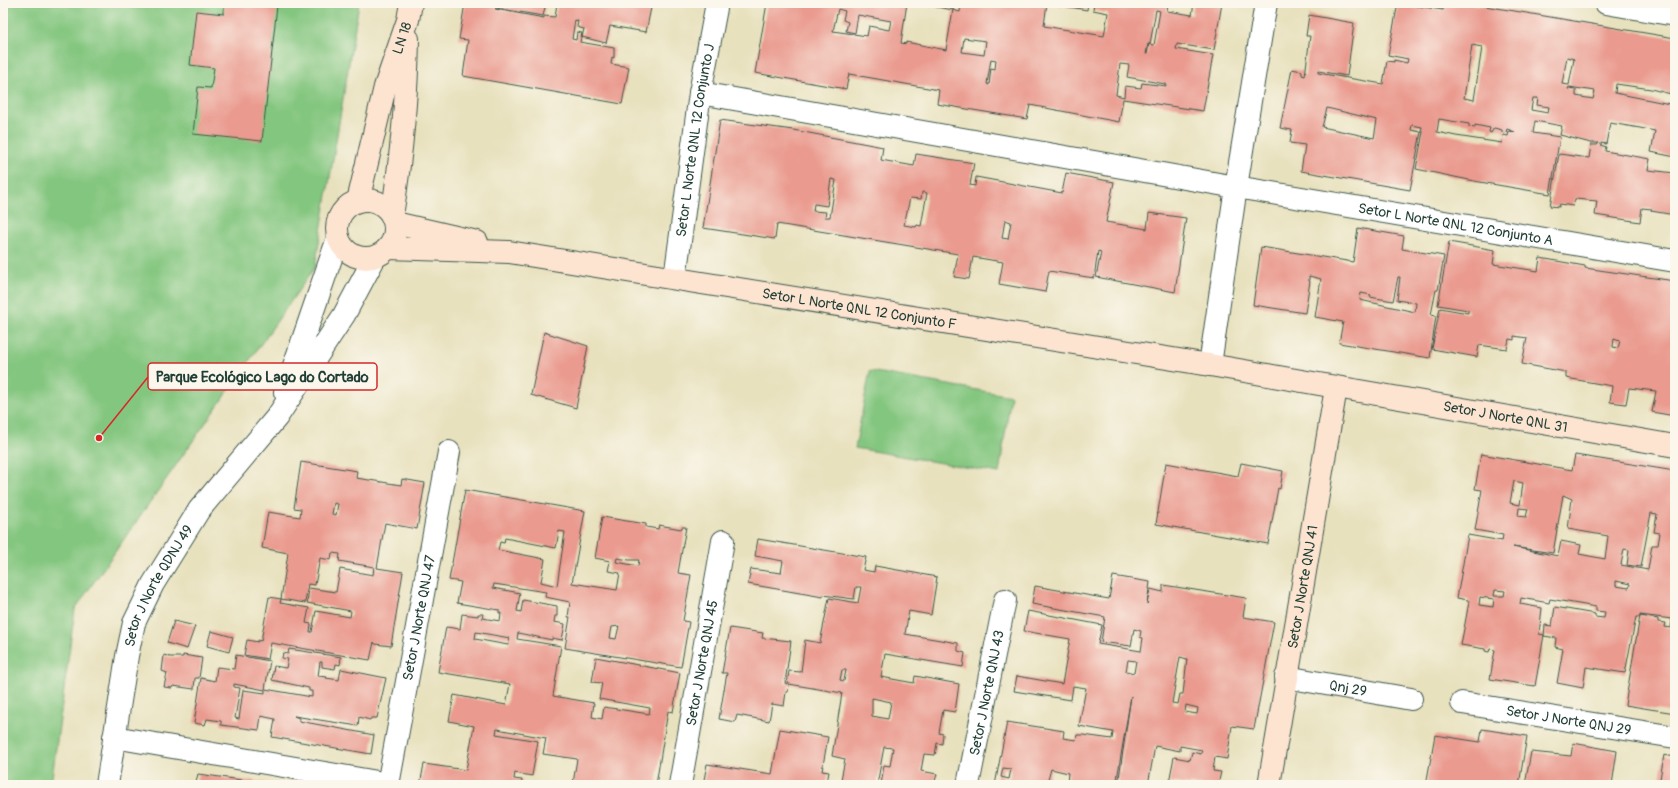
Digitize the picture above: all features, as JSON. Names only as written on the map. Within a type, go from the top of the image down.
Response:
[{"type":"street","name":"Setor L Norte QNL 12 Conjunto J","points":[[675,278],[700,93],[717,3]]},
{"type":"street","points":[[1266,3],[1236,187],[1210,365],[1336,388]]},
{"type":"street","points":[[1606,3],[1675,15]]},
{"type":"street","name":"LN 18","points":[[358,201],[385,87],[410,11]]},
{"type":"street","name":"LN 18","points":[[393,220],[399,169],[407,71],[410,11]]},
{"type":"street","points":[[700,93],[1236,187]]},
{"type":"street","name":"Setor L Norte QNL 12 Conjunto A","points":[[1236,187],[1675,261]]},
{"type":"street","points":[[371,200],[384,206],[393,220],[395,236],[382,253],[344,315],[277,418],[338,238],[337,227],[340,216],[347,207],[358,201],[371,200]]},
{"type":"street","points":[[393,220],[509,252]]},
{"type":"street","points":[[338,238],[344,248],[353,255],[364,258],[382,253],[509,252]]},
{"type":"street","name":"Setor L Norte QNL 12 Conjunto F","points":[[509,252],[1210,365]]},
{"type":"street","name":"Setor J Norte QNL 31","points":[[1336,388],[1675,446]]},
{"type":"street","name":"Setor J Norte QNJ 41","points":[[1269,785],[1286,677],[1336,388]]},
{"type":"street","name":"Setor J Norte QDNJ 49","points":[[107,785],[127,656],[134,623],[153,584],[199,510],[277,418]]},
{"type":"street","name":"Setor J Norte QNJ 47","points":[[114,737],[388,784],[448,452]]},
{"type":"street","name":"Setor J Norte QNJ 45","points":[[680,785],[723,540]]},
{"type":"street","name":"Setor J Norte QNJ 43","points":[[968,785],[1006,600]]},
{"type":"street","name":"Qnj 29","points":[[1286,677],[1411,699]]},
{"type":"street","name":"Setor J Norte QNJ 29","points":[[1462,703],[1675,737]]},
{"type":"green space","points":[[3,3],[359,3],[315,267],[75,609],[51,785],[3,785]]},
{"type":"green space","points":[[870,371],[1011,396],[999,473],[855,448]]},
{"type":"building","points":[[224,3],[257,3],[277,6],[262,141],[193,134],[198,87],[211,88],[214,68],[190,65],[196,11],[224,14]]},
{"type":"building","points":[[465,3],[546,3],[543,16],[495,9],[544,18],[544,16],[555,17],[557,3],[652,3],[646,32],[610,26],[606,43],[582,37],[584,29],[577,27],[578,21],[575,20],[572,39],[576,40],[577,32],[582,33],[580,42],[614,48],[614,58],[612,57],[611,64],[629,67],[622,104],[463,76],[468,40],[459,39]]},
{"type":"building","points":[[767,3],[792,3],[795,5],[796,3],[907,3],[901,43],[906,44],[906,42],[946,50],[953,10],[960,12],[961,3],[1047,3],[1044,26],[1104,36],[1108,13],[1093,10],[1094,3],[1168,3],[1167,11],[1192,15],[1194,3],[1222,3],[1214,50],[1177,44],[1176,49],[1213,55],[1203,111],[1123,99],[1119,122],[1030,105],[1027,119],[937,104],[939,90],[849,74],[846,89],[755,73]],"holes":[[[838,9],[845,11],[843,20],[848,22],[846,31],[855,33],[858,15],[891,21],[889,30],[869,26],[867,36],[833,31]],[[1156,10],[1160,11],[1154,45],[1150,44]],[[964,38],[986,41],[984,55],[962,52]],[[991,59],[996,60],[995,69],[991,68],[989,85],[987,84]],[[1120,64],[1129,65],[1127,77],[1165,84],[1166,86],[1142,83],[1141,88],[1125,86],[1124,97],[1116,95]]]},
{"type":"building","points":[[916,3],[954,3],[953,10]]},
{"type":"building","points":[[1059,3],[1088,3],[1087,10],[1058,5]]},
{"type":"building","points":[[1398,3],[1443,10],[1444,3],[1467,3],[1675,38],[1675,95],[1651,89],[1616,84],[1615,93],[1675,105],[1675,157],[1651,152],[1655,131],[1610,123],[1606,144],[1601,143],[1601,145],[1606,147],[1605,151],[1650,159],[1648,170],[1675,173],[1675,215],[1642,208],[1640,222],[1595,215],[1597,201],[1575,199],[1573,206],[1560,204],[1559,207],[1550,206],[1559,154],[1589,158],[1591,145],[1597,145],[1599,143],[1591,143],[1560,135],[1562,126],[1535,121],[1533,133],[1560,137],[1550,194],[1416,169],[1423,132],[1421,132],[1410,190],[1301,171],[1305,145],[1290,143],[1292,130],[1280,128],[1292,69],[1302,71],[1302,75],[1305,76],[1310,36],[1306,36],[1309,15],[1354,23],[1347,76],[1318,71],[1318,73],[1383,84],[1387,61],[1394,62],[1394,60],[1407,63],[1408,59],[1388,55]],"holes":[[[1472,45],[1482,47],[1474,100],[1464,98]],[[1567,57],[1574,59],[1569,85],[1562,84]],[[1569,87],[1595,91],[1593,99],[1576,96],[1576,90],[1568,89]],[[1533,98],[1538,98],[1537,105],[1549,107],[1548,113],[1531,110]],[[1327,108],[1377,120],[1374,138],[1322,127]],[[1439,119],[1469,124],[1469,127],[1475,128],[1475,125],[1490,128],[1489,132],[1491,133],[1494,128],[1502,130],[1504,133],[1507,129],[1515,132],[1509,131],[1508,136],[1503,135],[1502,143],[1437,132]],[[1412,125],[1422,127],[1421,132],[1411,130]]]},
{"type":"building","points":[[720,120],[793,130],[883,147],[881,160],[914,166],[916,154],[974,163],[970,185],[975,186],[976,177],[1062,193],[1066,173],[1114,182],[1106,222],[1147,229],[1149,213],[1186,218],[1175,292],[1096,277],[1101,252],[1098,251],[1094,278],[1049,271],[1045,292],[999,284],[1003,262],[973,257],[969,279],[954,277],[958,254],[777,224],[775,239],[703,228]],"holes":[[[831,179],[836,180],[830,217],[825,217],[826,212],[813,211],[814,204],[827,206]],[[922,192],[927,193],[921,226],[917,225],[916,227],[904,225],[910,198],[921,199]],[[1005,220],[1011,222],[1008,239],[1002,238]]]},
{"type":"building","points":[[1358,228],[1404,236],[1402,249],[1444,256],[1438,290],[1436,290],[1431,315],[1436,316],[1430,358],[1339,343],[1343,322],[1315,317],[1321,279],[1309,276],[1310,281],[1305,313],[1253,305],[1261,247],[1353,262]],"holes":[[[1398,277],[1400,277],[1397,300],[1416,303],[1415,312],[1360,300],[1361,293],[1371,295],[1370,297],[1393,301]]]},
{"type":"building","points":[[1449,242],[1495,250],[1493,264],[1538,271],[1540,258],[1585,266],[1585,268],[1675,281],[1672,296],[1675,296],[1675,416],[1652,412],[1656,391],[1629,388],[1626,404],[1610,402],[1612,386],[1566,378],[1566,372],[1522,364],[1527,338],[1514,336],[1514,340],[1509,339],[1507,349],[1479,345],[1477,357],[1432,349],[1440,308],[1468,313],[1468,310],[1438,305]],"holes":[[[1614,339],[1620,341],[1618,348],[1613,347]]]},
{"type":"building","points":[[544,332],[588,346],[576,408],[531,395]]},
{"type":"building","points":[[1481,454],[1572,470],[1575,455],[1675,471],[1675,713],[1625,705],[1640,617],[1636,617],[1625,673],[1586,667],[1583,688],[1557,683],[1563,649],[1555,647],[1556,638],[1544,636],[1545,625],[1552,626],[1555,607],[1595,614],[1595,617],[1604,618],[1605,612],[1596,611],[1596,607],[1550,599],[1549,603],[1521,598],[1520,604],[1542,608],[1539,634],[1544,635],[1535,686],[1490,679],[1495,650],[1490,649],[1489,652],[1485,651],[1485,649],[1461,645],[1469,602],[1468,600],[1457,598],[1468,535],[1502,541],[1503,535],[1475,530],[1482,490],[1475,489]],"holes":[[[1514,481],[1523,483],[1520,505],[1510,503]],[[1563,495],[1572,499],[1568,529],[1608,536],[1605,559],[1579,554],[1581,545],[1561,541],[1558,556],[1513,547],[1553,553]],[[1519,508],[1528,509],[1526,517],[1518,516]],[[1651,513],[1657,514],[1654,532],[1660,533],[1658,545],[1652,545],[1648,570],[1621,565],[1624,549],[1629,550],[1627,565],[1641,567]],[[1616,581],[1630,584],[1629,588],[1616,586]],[[1495,590],[1505,591],[1504,596],[1494,596]],[[1480,597],[1494,599],[1493,607],[1479,605]],[[1640,615],[1672,619],[1671,628],[1665,627],[1666,623],[1658,622],[1658,619]]]},
{"type":"building","points":[[301,462],[357,471],[356,478],[401,485],[402,479],[425,483],[417,529],[385,523],[377,568],[403,572],[391,646],[375,644],[374,642],[370,660],[271,643],[268,659],[244,655],[247,640],[258,642],[258,640],[261,641],[269,597],[281,599],[288,553],[262,548],[268,512],[300,517],[301,509],[294,508]],"holes":[[[334,503],[338,504],[336,515],[332,514]],[[332,553],[340,554],[339,561],[374,567],[373,575],[340,569],[336,592],[309,588],[307,603],[351,611],[350,617],[316,611],[312,632],[310,632],[311,624],[306,623],[309,608],[280,603],[281,599],[305,603],[308,584],[315,585],[320,558],[331,560]]]},
{"type":"building","points":[[1166,463],[1238,476],[1241,463],[1283,471],[1280,489],[1278,488],[1268,544],[1156,524]]},
{"type":"building","points":[[465,490],[585,511],[572,583],[617,590],[620,573],[608,571],[610,561],[595,558],[602,517],[646,524],[646,527],[658,529],[659,525],[681,529],[682,527],[686,527],[678,573],[691,575],[683,621],[689,622],[681,667],[565,648],[570,617],[568,617],[570,602],[545,597],[546,592],[494,584],[493,588],[520,593],[517,611],[521,612],[523,600],[557,606],[557,616],[555,616],[554,622],[565,624],[562,640],[552,638],[552,640],[518,633],[517,639],[561,646],[553,696],[594,703],[592,717],[602,719],[604,707],[649,714],[650,708],[599,699],[602,683],[592,682],[596,657],[680,673],[673,712],[668,711],[656,785],[582,785],[573,783],[577,759],[543,754],[546,738],[497,729],[496,734],[538,741],[532,776],[515,773],[514,779],[522,780],[521,785],[420,785],[424,764],[466,770],[474,726],[449,721],[454,695],[506,705],[510,684],[438,672],[446,627],[460,629],[462,614],[478,616],[478,614],[483,614],[482,618],[500,621],[501,613],[499,613],[499,610],[457,603],[461,582],[449,580]],"holes":[[[559,531],[565,532],[557,586],[541,582],[545,559],[498,550],[500,542],[504,543],[505,538],[556,548]],[[617,558],[639,560],[638,566],[616,562]],[[619,626],[616,639],[610,638],[612,627]],[[476,632],[510,638],[508,645],[475,639]]]},
{"type":"building","points":[[758,539],[866,557],[863,570],[874,572],[875,566],[937,577],[931,615],[909,611],[905,634],[958,643],[958,651],[965,653],[963,667],[885,654],[881,677],[914,683],[915,676],[959,684],[955,712],[943,710],[939,733],[943,734],[942,744],[937,743],[935,755],[924,754],[921,771],[937,774],[934,785],[881,785],[884,765],[890,766],[893,748],[884,747],[877,785],[840,785],[845,759],[832,756],[842,693],[789,684],[784,706],[772,704],[769,721],[737,715],[735,722],[719,719],[727,673],[722,673],[730,628],[763,633],[762,638],[791,641],[785,683],[787,684],[789,671],[801,672],[805,640],[820,643],[829,598],[858,603],[861,587],[856,587],[854,599],[823,595],[823,597],[748,584],[751,569],[781,573],[783,561],[755,556]],"holes":[[[842,670],[846,670],[844,681],[840,680]],[[872,698],[891,702],[888,719],[872,716]]]},
{"type":"building","points":[[1113,576],[1150,582],[1147,604],[1150,589],[1163,592],[1163,585],[1246,598],[1243,617],[1274,622],[1254,729],[1232,726],[1227,759],[1215,757],[1213,771],[1221,772],[1218,785],[1189,785],[1169,782],[1174,757],[1190,760],[1192,752],[1201,754],[1202,750],[1180,746],[1180,751],[1155,746],[1148,785],[1118,785],[1131,696],[1116,785],[995,785],[1007,722],[1064,731],[1063,738],[1076,740],[1077,735],[1083,735],[1112,739],[1113,732],[1079,726],[1086,688],[1073,686],[1071,700],[1014,691],[1017,676],[1062,684],[1070,639],[1024,631],[1028,611],[1102,625],[1098,644],[1141,651],[1143,638],[1140,637],[1141,631],[1134,629],[1131,646],[1101,642],[1105,617],[1032,604],[1035,586],[1109,599]],"holes":[[[1180,657],[1187,659],[1183,694],[1180,694],[1178,704],[1172,703]],[[1128,660],[1136,661],[1134,673],[1126,671]],[[1186,705],[1198,708],[1197,714],[1185,712]],[[1003,768],[1011,769],[1009,779],[1001,777]],[[1051,769],[1068,773],[1067,783],[1048,780]]]},
{"type":"building","points":[[174,621],[195,626],[187,649],[167,643]]},
{"type":"building","points":[[211,631],[233,637],[229,652],[207,646]]},
{"type":"building","points":[[289,649],[341,657],[340,665],[336,664],[335,669],[322,667],[322,662],[320,662],[318,676],[327,677],[326,678],[339,680],[341,669],[386,678],[377,718],[371,718],[370,720],[359,717],[358,726],[294,716],[299,718],[299,721],[374,735],[371,754],[272,737],[275,719],[261,716],[259,730],[221,725],[221,721],[207,719],[205,725],[194,723],[201,678],[215,681],[217,667],[234,669],[236,655],[270,661],[265,689],[312,697],[312,691],[309,691],[309,688],[272,680],[274,666],[286,668],[288,659],[282,658],[283,653],[288,654]],"holes":[[[234,684],[265,690],[265,693],[243,690],[239,719],[235,718],[240,688],[234,687]]]},
{"type":"building","points":[[164,655],[170,657],[183,657],[183,655],[202,658],[199,678],[195,678],[194,689],[173,686],[172,688],[164,687],[167,673],[162,671]]},
{"type":"building","points":[[780,729],[828,737],[822,771],[829,772],[827,782],[816,782],[827,783],[827,785],[703,785],[707,764],[772,774]]},
{"type":"building","points":[[1482,729],[1527,736],[1519,785],[1426,785],[1435,735],[1480,742]]},
{"type":"building","points":[[1573,743],[1617,751],[1612,785],[1525,785],[1531,752],[1571,756]]},
{"type":"building","points":[[1664,755],[1675,757],[1675,785],[1659,785]]},
{"type":"building","points":[[198,774],[250,780],[276,785],[195,785]]},
{"type":"place","name":"Parque Ecológico Lago do Cortado","points":[[99,438]]}]
